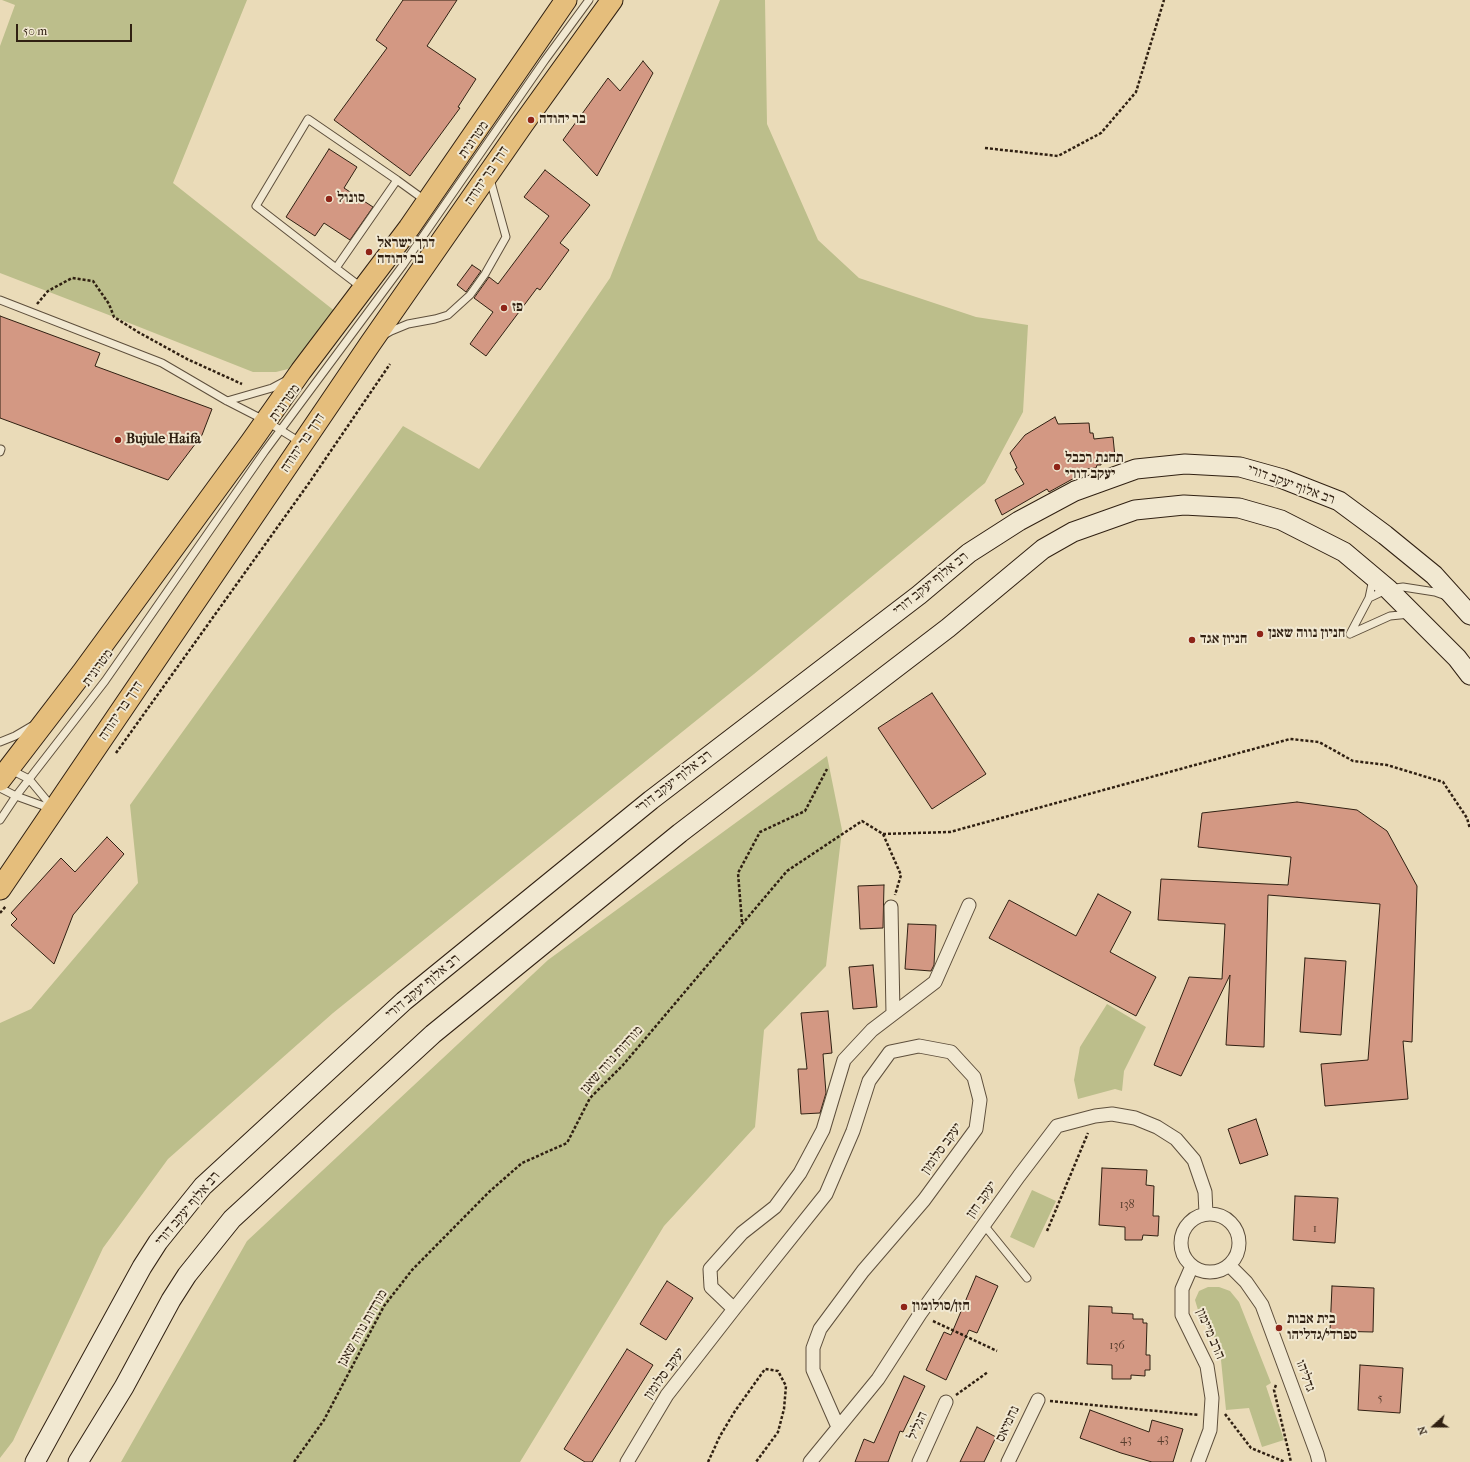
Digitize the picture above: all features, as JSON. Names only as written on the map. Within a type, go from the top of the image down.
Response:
[{"type":"main road","points":[[3,771],[54,709],[273,426],[301,371],[427,203],[566,0]]},
{"type":"main road","name":"דרך בר יהודה","points":[[0,889],[370,344],[523,124],[612,0]]},
{"type":"main road","name":"רב אלוף יעקב דורי","points":[[35,1462],[142,1267],[158,1242],[204,1186],[416,991],[651,800],[919,595],[969,553],[1019,521],[1075,491],[1136,469],[1185,464],[1240,467],[1283,479],[1339,501],[1385,535],[1434,575],[1464,608]]},
{"type":"main road","points":[[78,1462],[124,1386],[171,1300],[187,1275],[232,1219],[433,1034],[680,833],[948,628],[1043,549],[1073,532],[1135,510],[1184,505],[1239,508],[1281,520],[1344,552],[1388,589],[1457,658],[1470,675]]},
{"type":"street","points":[[734,1309],[711,1287],[710,1269],[742,1233],[775,1206],[800,1173],[823,1130],[844,1060],[872,1030],[935,982],[969,905]]},
{"type":"street","points":[[891,907],[893,1014]]},
{"type":"street","name":"יעקב סלומון","points":[[627,1462],[667,1395],[826,1194],[853,1131],[869,1081],[890,1052],[919,1046],[951,1052],[974,1077],[980,1100],[976,1129],[924,1200],[863,1270],[820,1329],[813,1348],[813,1370],[838,1427]]},
{"type":"street","name":"יעקב חזן","points":[[810,1462],[878,1379],[920,1314],[1019,1176],[1058,1126],[1095,1116],[1112,1114],[1135,1118],[1157,1127],[1176,1140],[1194,1160],[1205,1192],[1206,1214]]},
{"type":"street","points":[[1212,1213],[1229,1221],[1236,1228],[1239,1238],[1239,1248],[1229,1265],[1220,1270],[1211,1272],[1201,1271],[1192,1266],[1185,1259],[1181,1251],[1180,1241],[1182,1232],[1187,1224],[1194,1218],[1212,1213]]},
{"type":"street","name":"גדליהו","points":[[1229,1265],[1246,1282],[1262,1305],[1319,1462]]},
{"type":"street","name":"הרב מיימון","points":[[1192,1266],[1182,1289],[1182,1315],[1207,1366],[1212,1398],[1210,1430],[1198,1462]]},
{"type":"street","name":"נחמיאס","points":[[1008,1462],[1038,1400]]},
{"type":"street","name":"הגליל","points":[[919,1462],[946,1402]]},
{"type":"lane","name":"מטרונית","points":[[0,820],[16,796],[105,681],[265,451],[273,426],[407,258],[545,60],[589,0]]},
{"type":"lane","points":[[363,289],[256,206],[308,119],[397,180],[427,203]]},
{"type":"lane","points":[[370,344],[391,331],[408,324],[435,319],[448,314],[470,295],[485,274],[506,237],[489,174]]},
{"type":"lane","points":[[336,268],[397,180]]},
{"type":"lane","points":[[0,300],[162,363],[302,444]]},
{"type":"lane","points":[[227,401],[272,388],[301,371]]},
{"type":"lane","points":[[1374,577],[1369,598],[1350,634],[1390,616],[1413,614]]},
{"type":"lane","points":[[1369,598],[1388,589],[1403,587],[1435,592],[1464,608]]},
{"type":"lane","points":[[0,742],[26,730],[54,709]]},
{"type":"lane","points":[[3,771],[29,779],[54,809]]},
{"type":"lane","points":[[0,788],[16,796],[54,809]]},
{"type":"lane","points":[[984,1225],[1027,1278]]},
{"type":"path","points":[[985,148],[1058,156],[1101,133],[1136,92],[1164,0]]},
{"type":"path","points":[[37,304],[48,291],[72,278],[93,281],[109,304],[114,317],[187,359],[239,384],[246,384]]},
{"type":"path","points":[[114,757],[309,483],[390,364]]},
{"type":"path","points":[[891,907],[901,875],[883,834],[950,832],[1290,739],[1319,742],[1354,761],[1387,765],[1443,782],[1467,818],[1470,829]]},
{"type":"path","points":[[742,922],[738,873],[760,832],[805,811],[827,769]]},
{"type":"path","name":"מורדות נווה שאנן","points":[[294,1462],[324,1420],[384,1306],[412,1270],[489,1192],[522,1163],[567,1143],[590,1098],[623,1065],[742,922],[787,871],[862,821],[883,834]]},
{"type":"path","points":[[1047,1231],[1095,1116]]},
{"type":"path","points":[[920,1314],[997,1351]]},
{"type":"path","points":[[1284,1366],[1274,1390],[1291,1462]]},
{"type":"path","points":[[708,1462],[720,1436],[735,1411],[765,1368],[778,1371],[786,1386],[784,1409],[778,1432],[756,1462]]},
{"type":"path","points":[[946,1402],[988,1372]]},
{"type":"path","points":[[1212,1398],[1251,1448],[1285,1462]]},
{"type":"path","points":[[1038,1400],[1211,1416]]},
{"type":"green space","points":[[2,0],[247,0],[173,183],[336,312],[292,368],[276,372],[253,372],[0,273],[0,46],[15,5]]},
{"type":"green space","points":[[720,0],[765,0],[767,124],[818,240],[859,278],[976,317],[1028,325],[1023,412],[985,483],[754,674],[333,1013],[168,1159],[103,1248],[13,1441],[0,1458],[0,1023],[31,1009],[138,883],[130,805],[403,426],[479,469],[610,278]]},
{"type":"green space","points":[[827,756],[842,830],[826,966],[764,1030],[755,1127],[664,1226],[520,1462],[121,1462],[247,1241],[548,960]]},
{"type":"green space","points":[[1107,1004],[1146,1027],[1124,1071],[1122,1091],[1115,1089],[1078,1099],[1074,1080],[1080,1047]]},
{"type":"green space","points":[[1032,1190],[1056,1201],[1034,1248],[1010,1237]]},
{"type":"green space","points":[[1208,1287],[1219,1287],[1230,1291],[1239,1302],[1271,1383],[1266,1386],[1284,1440],[1262,1447],[1249,1408],[1226,1410],[1220,1350],[1212,1332],[1198,1310],[1195,1300],[1199,1291]]},
{"type":"building","points":[[403,0],[457,0],[427,46],[476,79],[458,107],[460,108],[410,176],[334,120],[387,48],[376,40]]},
{"type":"building","points":[[643,61],[653,73],[597,176],[563,140],[608,78],[620,91]]},
{"type":"building","name":"סונול","points":[[329,149],[357,167],[344,188],[373,207],[350,240],[324,223],[315,236],[286,217]]},
{"type":"building","points":[[545,170],[590,205],[560,243],[569,250],[540,290],[537,288],[486,356],[470,344],[493,312],[474,298],[489,277],[498,284],[549,216],[524,197]]},
{"type":"building","points":[[472,265],[481,271],[466,292],[457,285]]},
{"type":"building","points":[[0,316],[100,353],[95,366],[212,409],[202,435],[168,480],[0,418]]},
{"type":"building","name":"תחנת רכבל יעקב דורי","points":[[1055,417],[1058,424],[1089,423],[1090,433],[1093,433],[1094,439],[1113,437],[1115,457],[1101,458],[1101,465],[1097,465],[1096,468],[1075,470],[1078,476],[1049,492],[1047,489],[1002,515],[995,500],[1024,484],[1015,469],[1017,468],[1010,453],[1025,435]]},
{"type":"building","points":[[932,693],[986,774],[932,809],[878,728]]},
{"type":"building","points":[[1297,802],[1357,810],[1387,831],[1417,886],[1412,1042],[1403,1041],[1408,1099],[1325,1106],[1321,1064],[1368,1060],[1380,904],[1268,895],[1264,1047],[1226,1045],[1230,975],[1181,1076],[1154,1065],[1189,977],[1222,979],[1225,924],[1158,920],[1161,879],[1288,885],[1291,857],[1198,847],[1202,813]]},
{"type":"building","points":[[107,837],[124,854],[73,915],[54,964],[11,925],[17,919],[11,913],[61,858],[75,872]]},
{"type":"building","points":[[884,885],[883,928],[860,929],[858,886]]},
{"type":"building","points":[[1098,894],[1131,912],[1110,952],[1156,977],[1136,1016],[989,938],[1009,900],[1076,936]]},
{"type":"building","points":[[908,924],[936,925],[934,965],[931,971],[905,969]]},
{"type":"building","points":[[1305,958],[1346,961],[1341,1035],[1300,1032]]},
{"type":"building","points":[[873,965],[877,1007],[853,1009],[849,967]]},
{"type":"building","points":[[828,1011],[832,1053],[823,1054],[826,1093],[820,1113],[801,1114],[798,1069],[807,1069],[801,1013]]},
{"type":"building","points":[[1256,1119],[1268,1155],[1240,1164],[1228,1129]]},
{"type":"building","points":[[1102,1168],[1147,1170],[1146,1185],[1154,1186],[1153,1216],[1159,1216],[1158,1236],[1143,1235],[1142,1240],[1125,1240],[1125,1227],[1099,1225]]},
{"type":"building","points":[[1295,1196],[1338,1198],[1335,1243],[1293,1240]]},
{"type":"building","points":[[976,1276],[998,1286],[977,1333],[969,1330],[946,1380],[926,1370],[944,1332],[951,1335]]},
{"type":"building","points":[[667,1281],[693,1298],[666,1340],[640,1324]]},
{"type":"building","points":[[1332,1286],[1374,1288],[1373,1332],[1330,1331]]},
{"type":"building","points":[[1089,1306],[1112,1307],[1112,1313],[1133,1314],[1133,1319],[1143,1319],[1143,1323],[1147,1323],[1146,1355],[1150,1355],[1150,1370],[1145,1370],[1145,1376],[1131,1375],[1131,1379],[1112,1379],[1112,1365],[1087,1364]]},
{"type":"building","points":[[627,1349],[653,1365],[592,1462],[585,1462],[564,1449]]},
{"type":"building","points":[[1360,1365],[1403,1368],[1400,1413],[1358,1410]]},
{"type":"building","points":[[904,1376],[925,1386],[903,1432],[900,1431],[888,1462],[855,1462],[864,1439],[874,1443]]},
{"type":"building","points":[[1090,1410],[1149,1432],[1152,1420],[1183,1429],[1173,1462],[1152,1462],[1121,1453],[1080,1438]]},
{"type":"building","points":[[977,1427],[996,1437],[984,1462],[960,1462]]},
{"type":"place","name":"בר יהודה","points":[[531,120]]},
{"type":"place","name":"סונול","points":[[329,199]]},
{"type":"place","name":"דרך ישראל בר יהודה","points":[[369,252]]},
{"type":"place","name":"פז","points":[[504,308]]},
{"type":"place","name":"Bujule Haifa","points":[[118,440]]},
{"type":"place","name":"תחנת רכבל יעקב דורי","points":[[1057,467]]},
{"type":"place","name":"חניון נווה שאנן","points":[[1260,634]]},
{"type":"place","name":"חניון אגד","points":[[1192,640]]},
{"type":"place","name":"חזן/סולומון","points":[[904,1307]]},
{"type":"place","name":"בית אבות ספרדי/גדליהו","points":[[1279,1328]]}]
